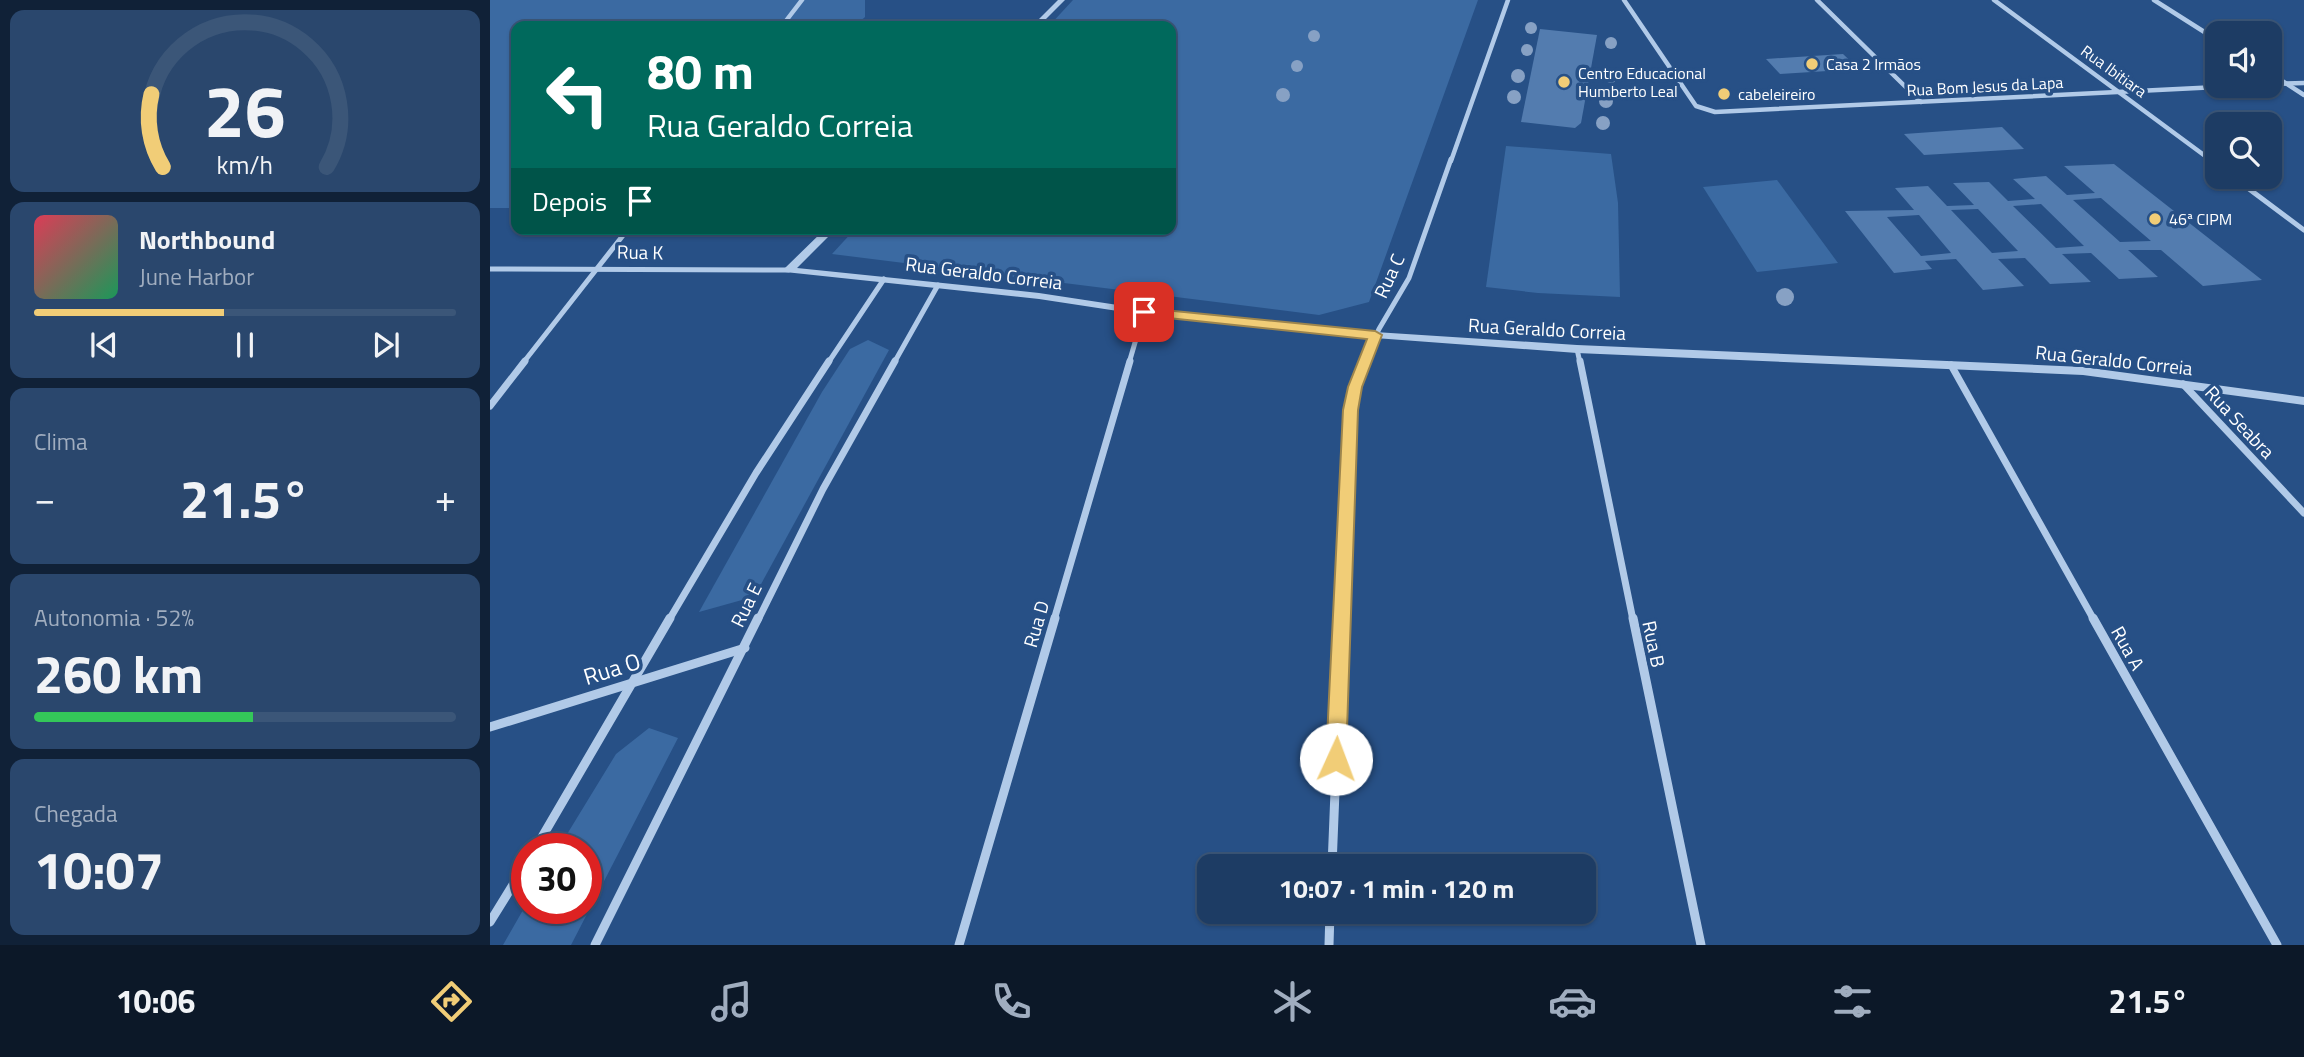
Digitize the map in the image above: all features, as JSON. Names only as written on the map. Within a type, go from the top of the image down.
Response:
[{"type":"street","points":[[786,21],[802,0]]},
{"type":"street","points":[[1040,21],[1062,0]]},
{"type":"street","name":"Rua C","points":[[1332,854],[1350,410],[1355,387],[1375,335],[1398,302],[1409,278],[1507,0]]},
{"type":"street","name":"Rua Bom Jesus da Lapa","points":[[1624,0],[1696,106],[1708,111],[1734,113],[2205,87]]},
{"type":"street","points":[[1817,0],[1922,102]]},
{"type":"street","name":"Rua Ibitiara","points":[[1994,0],[2205,155]]},
{"type":"street","points":[[2154,0],[2205,32]]},
{"type":"street","points":[[2282,80],[2304,95]]},
{"type":"street","points":[[2282,83],[2304,83]]},
{"type":"street","points":[[2250,189],[2304,230]]},
{"type":"street","points":[[490,406],[624,235]]},
{"type":"street","points":[[789,270],[825,235]]},
{"type":"street","name":"Rua K","points":[[490,269],[789,270]]},
{"type":"street","name":"Rua Geraldo Correia","points":[[789,270],[1039,296],[1144,312],[1375,335],[1577,349],[2083,371],[2304,401]]},
{"type":"street","points":[[544,833],[739,501],[822,369],[884,279]]},
{"type":"street","name":"Rua E","points":[[595,945],[823,489],[938,285]]},
{"type":"street","name":"Rua D","points":[[959,945],[1144,312]]},
{"type":"street","name":"Rua B","points":[[1577,349],[1701,945]]},
{"type":"street","name":"Rua A","points":[[1951,365],[2277,945]]},
{"type":"street","name":"Rua Seabra","points":[[2182,384],[2304,513]]},
{"type":"street","name":"Rua O","points":[[490,727],[745,648]]},
{"type":"street","points":[[490,922],[511,888]]},
{"type":"street","points":[[1328,945],[1329,924]]},
{"type":"shaded area","points":[[490,0],[865,0],[865,17],[861,21],[511,21],[511,208],[490,208]]},
{"type":"shaded area","points":[[1073,0],[1478,0],[1369,302],[1319,315],[832,254],[849,235],[1176,235],[1176,21],[1054,21]]},
{"type":"shaded area","points":[[1506,146],[1611,154],[1618,203],[1620,297],[1538,293],[1486,287]]},
{"type":"shaded area","points":[[1777,180],[1838,263],[1757,272],[1703,187]]},
{"type":"shaded area","points":[[868,340],[889,350],[760,586],[742,600],[699,612],[822,392],[850,349]]},
{"type":"shaded area","points":[[649,728],[678,738],[602,885],[602,833],[568,833],[616,754]]},
{"type":"shaded area","points":[[515,924],[582,924],[571,945],[503,945]]},
{"type":"building","points":[[1540,29],[1597,35],[1581,123],[1575,128],[1521,122]]},
{"type":"building","name":"Casa 2 Irmãos","points":[[1843,54],[1859,69],[1780,74],[1766,59]]},
{"type":"building","points":[[2002,127],[2024,149],[1924,155],[1904,134]]},
{"type":"building","points":[[2114,164],[2262,280],[2203,286],[2161,250],[2128,250],[2158,277],[2119,279],[2091,253],[2062,254],[2091,282],[2050,284],[2025,258],[1998,259],[2024,286],[1983,290],[1956,259],[1925,261],[1932,269],[1894,273],[1845,211],[1914,210],[1895,188],[1928,186],[1947,206],[1974,205],[1953,183],[1989,182],[2008,201],[2035,199],[2013,179],[2046,176],[2067,195],[2095,193],[2064,166]],"holes":[[[2101,198],[2151,241],[2120,242],[2073,200]],[[2041,204],[2084,246],[2056,248],[2013,206]],[[1978,209],[2018,251],[1992,253],[1951,210]],[[1919,215],[1951,253],[1921,256],[1887,217]]]},
{"type":"place","name":"Casa 2 Irmãos","points":[[1812,64]]},
{"type":"place","name":"Centro Educacional Humberto Leal","points":[[1564,82]]},
{"type":"place","name":"cabeleireiro","points":[[1724,94]]},
{"type":"place","name":"46ª CIPM","points":[[2155,219]]},
{"type":"route","points":[[1144,312],[1375,335],[1355,387],[1350,410],[1336,759]]}]
